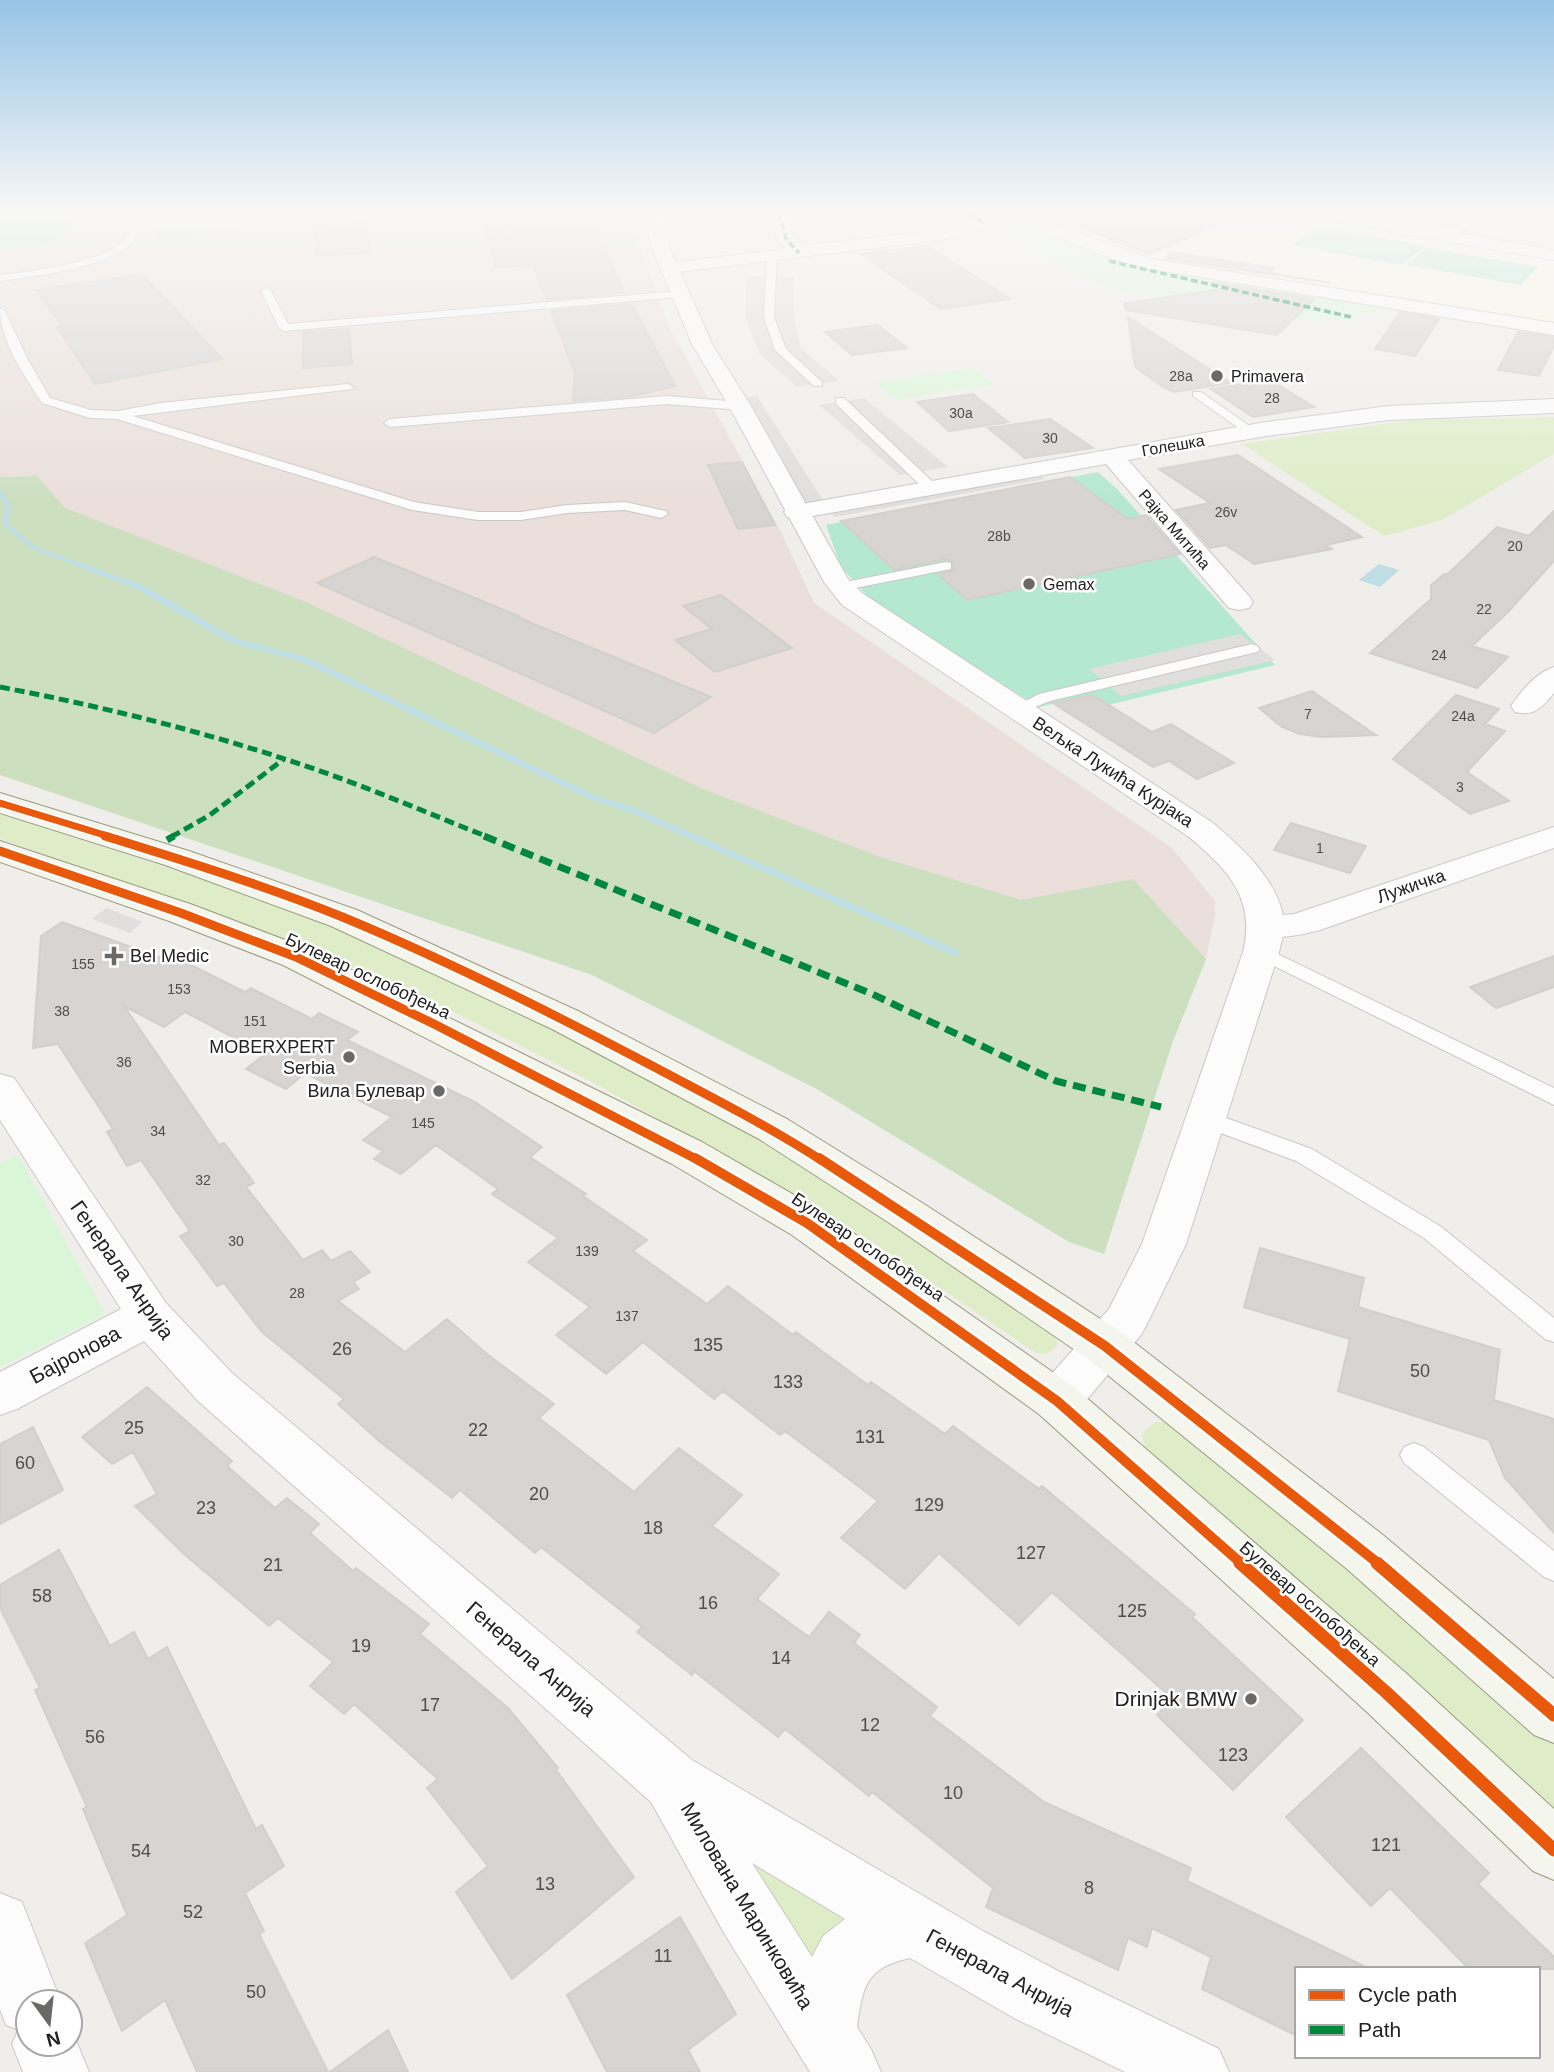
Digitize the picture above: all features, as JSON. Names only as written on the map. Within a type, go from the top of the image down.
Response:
[{"type":"main road","points":[[0,803],[177,858],[344,918],[565,1020],[774,1129],[906,1213],[1105,1346],[1365,1552],[1554,1715]]},
{"type":"main road","name":"Булевар ослобођења","points":[[0,851],[181,913],[296,957],[687,1153],[807,1223],[979,1343],[1057,1402],[1387,1693],[1554,1850]]},
{"type":"street","name":"Вељка Лукића Курјака","points":[[686,310],[702,344],[740,406],[796,512],[840,587],[876,617],[1201,830],[1223,848],[1257,895],[1264,939]]},
{"type":"street","points":[[1434,310],[1554,329]]},
{"type":"street","name":"Голешка","points":[[796,512],[1251,431],[1389,413],[1554,406]]},
{"type":"street","name":"Рајка Митића","points":[[1111,455],[1240,602]]},
{"type":"street","points":[[1526,706],[1554,676]]},
{"type":"street","name":"Лужичка","points":[[1264,939],[1289,927],[1554,837]]},
{"type":"street","points":[[1057,1402],[1105,1346],[1138,1299],[1164,1244],[1264,939]]},
{"type":"street","name":"Генерала Анрија","points":[[0,1088],[13,1138],[150,1316],[215,1387],[671,1781],[912,1926],[1037,1995],[1196,2072]]},
{"type":"street","name":"Бајронова","points":[[0,1395],[150,1316]]},
{"type":"street","name":"Милована Маринковића","points":[[671,1781],[746,1911],[836,2052]]},
{"type":"street","points":[[0,1924],[24,1988]]},
{"type":"street","name":"Милована Маринковића","points":[[836,2052],[830,1990],[839,1966],[852,1950],[878,1935],[912,1926]]},
{"type":"lane","points":[[275,310],[284,328],[497,310]]},
{"type":"lane","points":[[769,310],[769,317],[781,350],[818,384]]},
{"type":"lane","points":[[0,311],[21,358],[46,400],[90,414],[118,415],[161,407],[348,387]]},
{"type":"lane","points":[[1197,394],[1251,431]]},
{"type":"lane","points":[[390,423],[667,400],[740,406]]},
{"type":"lane","points":[[839,401],[930,487]]},
{"type":"lane","points":[[118,415],[412,506],[478,516],[521,516],[567,509],[625,506],[661,514]]},
{"type":"lane","points":[[840,587],[946,566]]},
{"type":"lane","points":[[1018,709],[1045,697],[1252,649]]},
{"type":"lane","points":[[1264,939],[1554,1097]]},
{"type":"lane","points":[[1205,1118],[1304,1156],[1432,1232],[1554,1332]]},
{"type":"lane","points":[[1414,1455],[1554,1568]]},
{"type":"shaded area","points":[[0,310],[662,310],[667,323],[781,532],[814,603],[1172,848],[1215,901],[1215,915],[1206,959],[1173,1041],[0,523]]},
{"type":"shaded area","points":[[746,310],[794,310],[801,348],[839,381],[797,387],[759,353],[746,318]]},
{"type":"shaded area","points":[[1465,310],[1554,310],[1554,324]]},
{"type":"shaded area","points":[[757,396],[827,507],[796,512],[735,398]]},
{"type":"shaded area","points":[[864,398],[948,467],[900,475],[819,405]]},
{"type":"shaded area","points":[[1038,473],[1045,479],[835,517],[829,511]]},
{"type":"shaded area","points":[[1240,634],[1275,660],[1121,696],[1089,669]]},
{"type":"shaded area","points":[[106,908],[143,922],[130,933],[92,919]]},
{"type":"green space","points":[[1237,310],[1383,310],[1340,320],[1312,321]]},
{"type":"green space","points":[[972,368],[994,384],[896,400],[875,383]]},
{"type":"green space","points":[[1554,417],[1554,454],[1442,520],[1384,536],[1242,444],[1411,420]]},
{"type":"green space","name":"Gemax","points":[[1098,472],[1117,489],[1275,665],[1108,705],[1092,695],[1039,707],[871,600],[841,567],[826,525]]},
{"type":"green space","points":[[37,476],[65,508],[306,602],[703,789],[880,857],[1021,900],[1133,879],[1206,959],[1173,1041],[1104,1254],[1069,1242],[815,1088],[592,975],[0,775],[0,477]]},
{"type":"green space","points":[[0,814],[262,898],[344,930],[545,1021],[764,1138],[1055,1333],[1058,1345],[1047,1354],[1036,1353],[872,1242],[760,1175],[588,1080],[458,1014],[302,946],[0,839]]},
{"type":"green space","points":[[18,1155],[105,1314],[0,1367],[0,1163]]},
{"type":"green space","points":[[1156,1422],[1167,1422],[1429,1629],[1554,1743],[1554,1814],[1147,1453],[1142,1436],[1147,1428]]},
{"type":"green space","points":[[747,1849],[850,1922],[811,1962],[779,1945]]},
{"type":"water","points":[[1379,564],[1399,570],[1380,587],[1359,580]]},
{"type":"building","points":[[50,310],[176,310],[222,359],[95,384],[57,327],[62,326]]},
{"type":"building","points":[[635,310],[675,386],[634,396],[573,401],[575,373],[551,311]]},
{"type":"building","points":[[1125,310],[1304,310],[1277,335]]},
{"type":"building","points":[[1400,312],[1439,319],[1415,356],[1375,349]]},
{"type":"building","points":[[1128,317],[1231,383],[1174,392],[1163,387],[1135,367]]},
{"type":"building","points":[[878,325],[907,348],[852,355],[825,332]]},
{"type":"building","points":[[349,329],[352,364],[303,368],[303,332]]},
{"type":"building","points":[[1518,332],[1554,337],[1554,346],[1539,376],[1498,370]]},
{"type":"building","points":[[1270,380],[1314,407],[1253,417],[1211,389]]},
{"type":"building","points":[[973,394],[1008,422],[949,431],[917,402]]},
{"type":"building","points":[[1050,419],[1093,448],[1025,458],[988,428]]},
{"type":"building","points":[[1238,455],[1362,537],[1326,545],[1332,549],[1254,564],[1226,545],[1210,548],[1176,510],[1210,503],[1159,469]]},
{"type":"building","points":[[742,462],[775,525],[738,529],[708,465]]},
{"type":"building","points":[[1070,477],[1128,519],[1146,515],[1180,554],[967,600],[938,574],[953,571],[953,561],[945,559],[894,570],[841,521]]},
{"type":"building","points":[[1554,511],[1554,561],[1508,612],[1472,646],[1508,657],[1477,688],[1370,653],[1431,599],[1431,585],[1444,574],[1448,574],[1497,527],[1529,536]]},
{"type":"building","points":[[374,557],[711,697],[654,733],[317,583]]},
{"type":"building","points":[[721,595],[792,648],[715,672],[675,640],[712,629],[683,606]]},
{"type":"building","points":[[1312,691],[1376,735],[1321,737],[1300,734],[1282,727],[1259,708]]},
{"type":"building","points":[[1093,695],[1152,732],[1171,724],[1234,763],[1197,779],[1169,761],[1153,767],[1053,703]]},
{"type":"building","points":[[1456,695],[1499,709],[1485,724],[1505,731],[1467,772],[1509,801],[1470,814],[1393,759]]},
{"type":"building","points":[[1291,823],[1366,846],[1350,873],[1274,850]]},
{"type":"building","points":[[62,922],[178,964],[183,961],[245,992],[251,988],[312,1019],[319,1013],[358,1032],[347,1040],[475,1102],[542,1147],[530,1157],[586,1194],[583,1196],[647,1240],[633,1251],[707,1304],[728,1286],[793,1335],[796,1332],[868,1385],[871,1382],[945,1434],[953,1426],[1039,1489],[1042,1486],[1195,1614],[1192,1617],[1303,1720],[1233,1790],[1157,1715],[1173,1699],[1052,1592],[1019,1625],[939,1553],[905,1589],[841,1538],[878,1501],[785,1431],[780,1435],[723,1391],[714,1399],[643,1342],[606,1374],[556,1335],[590,1307],[528,1262],[558,1238],[492,1194],[498,1189],[436,1145],[401,1174],[374,1159],[383,1151],[363,1140],[392,1117],[305,1073],[286,1089],[246,1069],[265,1054],[185,1012],[164,1027],[124,1006],[219,1145],[224,1143],[254,1183],[246,1187],[303,1260],[322,1250],[331,1261],[350,1251],[370,1272],[353,1282],[359,1289],[338,1301],[405,1352],[447,1319],[487,1354],[554,1404],[539,1418],[634,1492],[679,1448],[742,1495],[712,1526],[779,1574],[757,1599],[809,1637],[829,1612],[860,1635],[854,1643],[937,1707],[930,1716],[1044,1802],[1191,1868],[1187,1881],[1366,1967],[1295,1967],[1295,2035],[1202,1989],[1211,1957],[1152,1928],[1147,1947],[1128,1938],[1118,1970],[986,1907],[993,1888],[872,1792],[869,1796],[785,1729],[778,1737],[694,1671],[692,1675],[637,1632],[642,1627],[541,1547],[535,1553],[460,1490],[452,1498],[379,1441],[338,1404],[344,1399],[262,1332],[224,1283],[217,1286],[180,1236],[190,1231],[141,1160],[127,1166],[107,1132],[113,1129],[58,1044],[33,1048],[41,936]]},
{"type":"building","points":[[1554,956],[1554,987],[1496,1008],[1470,987]]},
{"type":"building","points":[[1260,1248],[1364,1278],[1358,1307],[1500,1350],[1494,1400],[1554,1419],[1554,1533],[1505,1478],[1489,1440],[1338,1391],[1350,1339],[1244,1307]]},
{"type":"building","points":[[147,1387],[232,1461],[227,1466],[275,1508],[287,1498],[319,1524],[310,1533],[353,1571],[356,1568],[429,1624],[420,1634],[508,1708],[558,1768],[556,1770],[634,1877],[512,1979],[456,1892],[488,1866],[427,1788],[438,1779],[354,1704],[344,1714],[310,1686],[333,1662],[278,1618],[269,1626],[184,1554],[135,1506],[157,1494],[133,1452],[112,1464],[82,1437]]},
{"type":"building","points":[[33,1427],[63,1490],[0,1524],[0,1444]]},
{"type":"building","points":[[59,1550],[110,1646],[134,1632],[148,1659],[167,1647],[256,1829],[262,1825],[284,1866],[245,1893],[264,1931],[259,1934],[328,2072],[197,2072],[165,2000],[122,2031],[85,1943],[127,1915],[83,1809],[87,1807],[35,1690],[40,1688],[0,1608],[0,1585]]},
{"type":"building","points":[[1361,1748],[1489,1873],[1478,1884],[1554,1957],[1554,1969],[1467,1967],[1390,1888],[1371,1906],[1286,1817]]},
{"type":"building","points":[[680,1917],[736,2014],[688,2050],[700,2072],[607,2072],[567,1995]]},
{"type":"building","points":[[388,2030],[408,2072],[330,2072]]},
{"type":"waterway","points":[[0,492],[8,505],[5,524],[34,548],[140,587],[232,640],[306,660],[592,797],[630,809],[956,953]]},
{"type":"marked path","points":[[1319,310],[1351,317]]},
{"type":"marked path","points":[[0,687],[59,698],[250,748],[345,780],[872,994],[1056,1081],[1161,1107]]},
{"type":"marked path","points":[[167,840],[210,815],[284,759]]},
{"type":"cycle path","points":[[0,803],[177,858],[344,918],[565,1020],[773,1129],[906,1213],[1105,1346],[1365,1552],[1554,1715]]},
{"type":"cycle path","points":[[0,851],[181,913],[296,957],[687,1153],[807,1223],[1057,1401],[1387,1693],[1554,1850]]},
{"type":"place","name":"Primavera","points":[[1217,376]]},
{"type":"place","name":"Gemax","points":[[1029,584]]},
{"type":"place","name":"Bel Medic","points":[[114,956]]},
{"type":"place","name":"MOBERXPERT Serbia","points":[[349,1057]]},
{"type":"place","name":"Вила Булевар","points":[[439,1091]]},
{"type":"place","name":"Drinjak BMW","points":[[1251,1699]]}]
